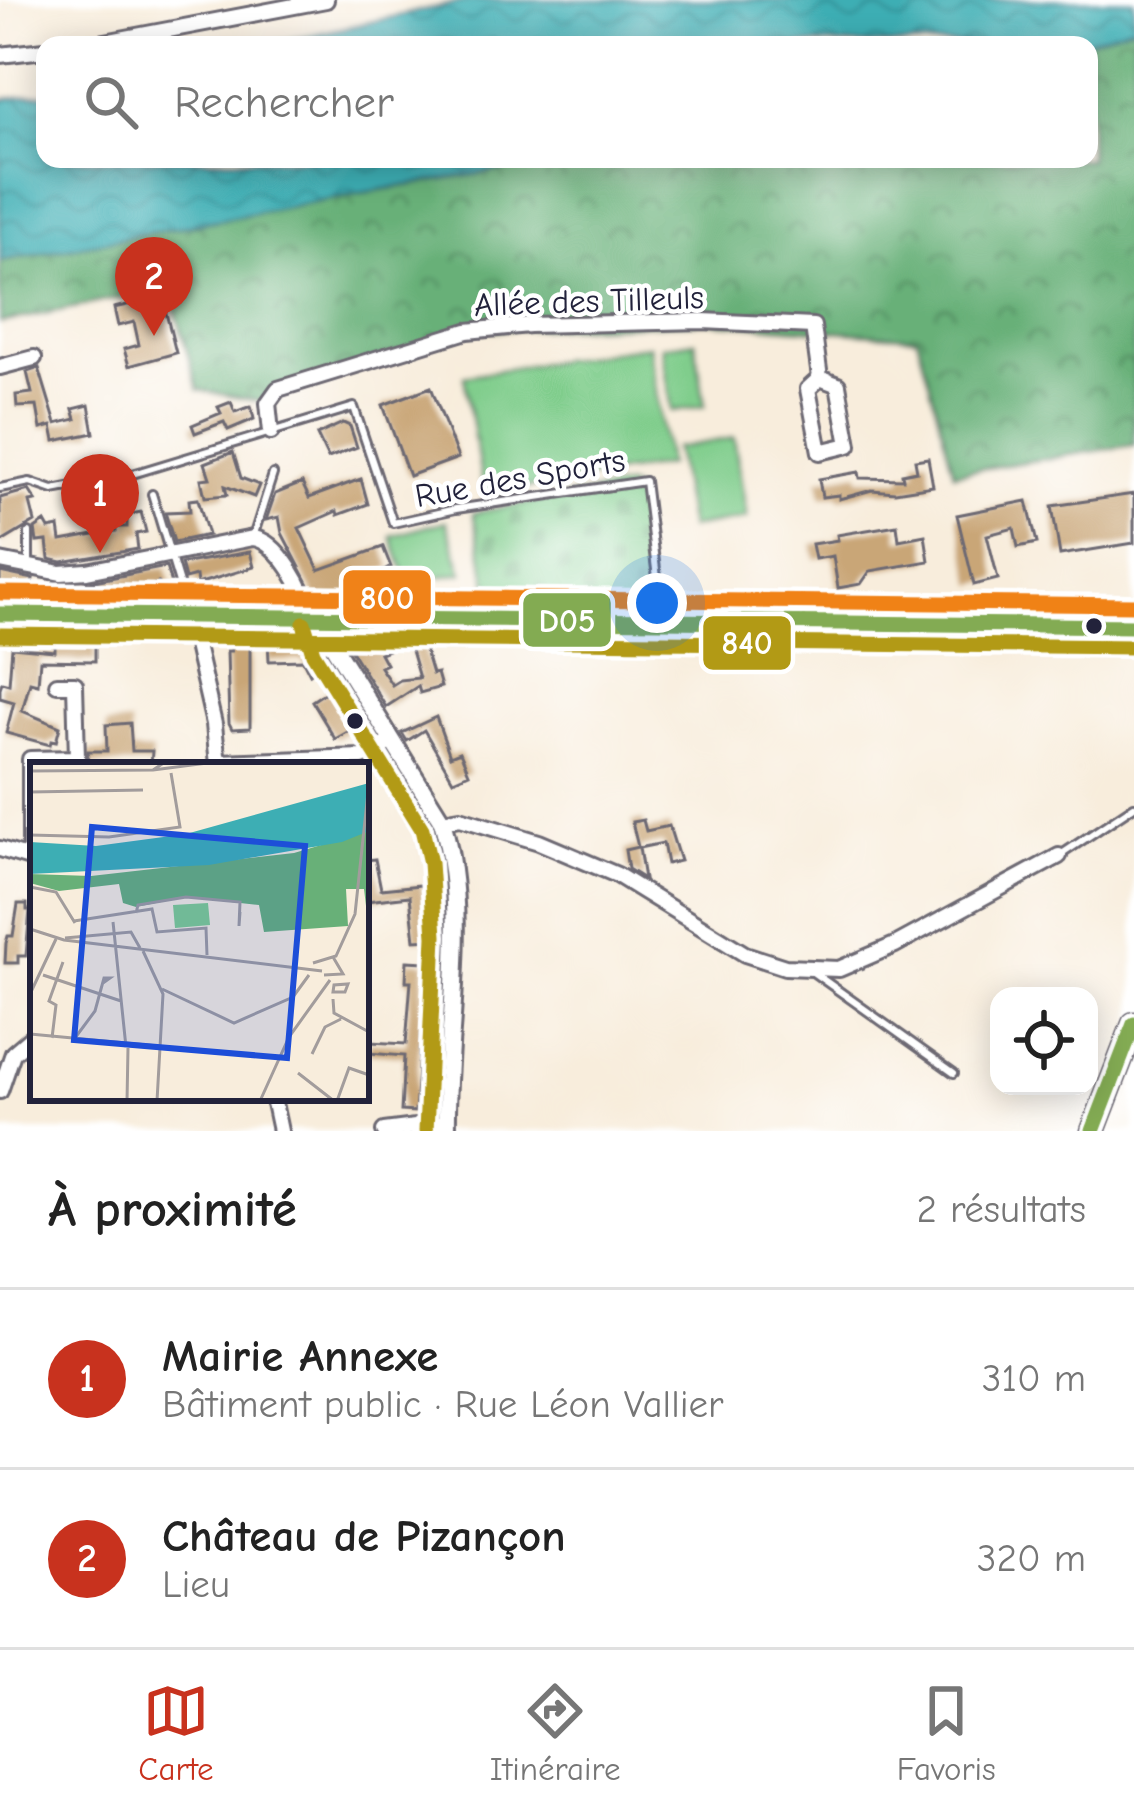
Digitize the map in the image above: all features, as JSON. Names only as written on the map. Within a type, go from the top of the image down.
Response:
[{"type":"main road","points":[[0,614],[1134,626]]},
{"type":"main road","points":[[1093,1131],[1134,1024]]},
{"type":"street","points":[[136,36],[326,0]]},
{"type":"street","points":[[0,55],[36,51]]},
{"type":"street","name":"Allée des Tilleuls","points":[[271,432],[268,403],[278,389],[466,331],[702,321],[813,326],[820,378]]},
{"type":"street","points":[[0,367],[34,358]]},
{"type":"street","points":[[820,378],[838,386],[849,445],[820,452],[808,389],[820,378]]},
{"type":"street","points":[[0,561],[61,573],[253,538],[274,545],[442,821],[450,849],[458,933],[447,1127],[384,1131]]},
{"type":"street","points":[[189,615],[218,762]]},
{"type":"street","points":[[30,762],[77,758],[75,684],[57,684]]},
{"type":"street","points":[[242,762],[362,757],[392,742]]},
{"type":"street","points":[[442,821],[460,818],[539,842],[617,875],[746,954],[785,967],[839,969],[895,945],[1059,856]]},
{"type":"street","points":[[0,849],[30,858]]},
{"type":"street","points":[[0,1091],[13,1053],[30,1039]]},
{"type":"street","points":[[274,1101],[280,1131]]},
{"type":"lane","name":"Rue des Sports","points":[[0,488],[30,482],[53,490],[126,476],[354,407],[393,524],[461,508],[645,481],[662,621]]},
{"type":"lane","points":[[253,538],[273,473]]},
{"type":"lane","points":[[152,494],[189,615]]},
{"type":"lane","points":[[29,533],[29,567]]},
{"type":"lane","points":[[1059,856],[1134,806]]},
{"type":"lane","points":[[806,968],[954,1073]]},
{"type":"green space","points":[[1134,25],[1134,445],[954,473],[917,337],[709,322],[467,331],[278,389],[268,403],[198,390],[169,288],[0,323],[0,261],[514,168],[1098,168],[1098,37]]},
{"type":"green space","points":[[695,341],[705,406],[672,411],[662,346]]},
{"type":"green space","points":[[649,345],[668,465],[484,495],[464,376]]},
{"type":"green space","points":[[734,438],[747,518],[689,528],[675,448]]},
{"type":"green space","points":[[626,486],[637,490],[648,611],[494,611],[473,513]]},
{"type":"green space","points":[[446,521],[463,573],[408,582],[391,536]]},
{"type":"water","points":[[469,0],[1134,0],[1134,25],[1098,37],[307,36]]},
{"type":"water","points":[[36,95],[36,168],[514,168],[0,261],[0,99]]},
{"type":"building","points":[[162,297],[176,353],[129,366],[124,349],[139,345],[134,322],[118,326],[114,308]]},
{"type":"building","points":[[39,368],[56,424],[76,419],[73,409],[89,405],[94,433],[55,441],[52,426],[41,429],[37,406],[17,407],[16,395],[32,393],[27,372]]},
{"type":"building","points":[[431,387],[458,458],[409,476],[383,405]]},
{"type":"building","points":[[231,402],[235,412],[251,406],[254,419],[228,430],[224,422],[195,433],[192,425],[221,413],[218,407]]},
{"type":"building","points":[[343,423],[350,426],[357,447],[328,458],[317,435]]},
{"type":"building","points":[[233,452],[241,478],[259,485],[254,497],[225,486],[227,495],[205,497],[201,479],[210,478],[205,463]]},
{"type":"building","points":[[928,458],[933,486],[872,490],[839,499],[839,495],[822,497],[819,479],[859,472],[860,478],[903,479],[902,474],[917,471],[915,460]]},
{"type":"building","points":[[361,479],[368,504],[299,528],[319,570],[383,547],[391,567],[368,580],[371,598],[356,603],[328,602],[327,596],[317,600],[282,533],[279,517],[266,520],[275,494],[302,483],[309,498]]},
{"type":"building","points":[[29,490],[36,501],[30,502],[35,522],[0,543],[0,498]]},
{"type":"building","points":[[1134,494],[1134,543],[1060,555],[1052,506]]},
{"type":"building","points":[[198,499],[208,535],[174,542],[165,512],[190,511],[189,500]]},
{"type":"building","points":[[1027,501],[1037,543],[1018,547],[1014,528],[987,535],[998,579],[974,585],[957,515]]},
{"type":"building","points":[[141,512],[146,532],[136,534],[138,549],[62,562],[49,559],[47,541],[37,542],[35,529],[45,522],[49,529],[59,527],[61,541],[116,531],[116,527],[127,527],[127,515]]},
{"type":"building","points":[[897,525],[899,540],[925,535],[929,561],[870,571],[861,584],[838,588],[833,556],[815,559],[812,544]]},
{"type":"building","points":[[250,552],[254,567],[197,584],[196,576],[185,579],[181,564]]},
{"type":"building","points":[[166,567],[176,601],[161,601],[158,583],[125,593],[124,587],[117,586],[85,595],[84,583]]},
{"type":"building","points":[[0,572],[33,579],[31,587],[63,596],[91,595],[91,600],[0,599]]},
{"type":"building","points":[[86,630],[122,630],[122,638],[95,639],[95,661],[40,660],[38,684],[30,682],[22,711],[60,727],[56,742],[50,745],[6,733],[14,702],[0,698],[0,688],[2,682],[9,684],[12,647],[55,651],[55,644],[87,645]]},
{"type":"building","points":[[310,638],[310,656],[318,652],[325,664],[310,674],[303,660],[269,661],[268,639]]},
{"type":"building","points":[[384,638],[388,650],[380,653],[386,664],[380,667],[392,685],[419,678],[410,647],[423,644],[441,687],[420,693],[418,686],[386,707],[349,647]]},
{"type":"building","points":[[231,639],[250,639],[250,728],[232,729],[229,723],[227,651],[231,651]]},
{"type":"building","points":[[338,684],[362,724],[335,739],[312,701]]},
{"type":"building","points":[[436,717],[450,756],[460,752],[469,773],[453,780],[424,730],[407,741],[402,733]]},
{"type":"building","points":[[130,723],[132,751],[152,751],[151,762],[87,762],[88,751],[107,751],[106,725]]},
{"type":"building","points":[[643,820],[646,831],[669,826],[680,861],[667,864],[663,843],[639,848],[644,879],[628,869],[625,850],[638,847],[632,822]]},
{"type":"building","points":[[375,859],[381,889],[421,885],[430,939],[415,940],[410,896],[369,901],[369,860]]},
{"type":"building","points":[[18,904],[27,904],[30,910],[26,956],[18,956],[18,963],[5,963],[6,943],[13,936]]},
{"type":"building","points":[[407,961],[425,962],[415,1112],[401,1111],[404,1056],[369,1053],[370,1042],[406,1044],[411,981],[406,981]]},
{"type":"transit line","name":"800","points":[[0,593],[1134,605]]},
{"type":"transit line","name":"D05","points":[[0,614],[1134,626]]},
{"type":"transit line","name":"840","points":[[304,623],[313,653],[422,829],[430,863],[435,936],[426,1131]]},
{"type":"transit line","name":"840","points":[[0,635],[1134,647]]},
{"type":"transit line","name":"D05","points":[[1093,1131],[1134,1024]]},
{"type":"place","name":"Château de Pizançon","points":[[154,336]]},
{"type":"place","name":"Mairie Annexe","points":[[100,553]]}]
